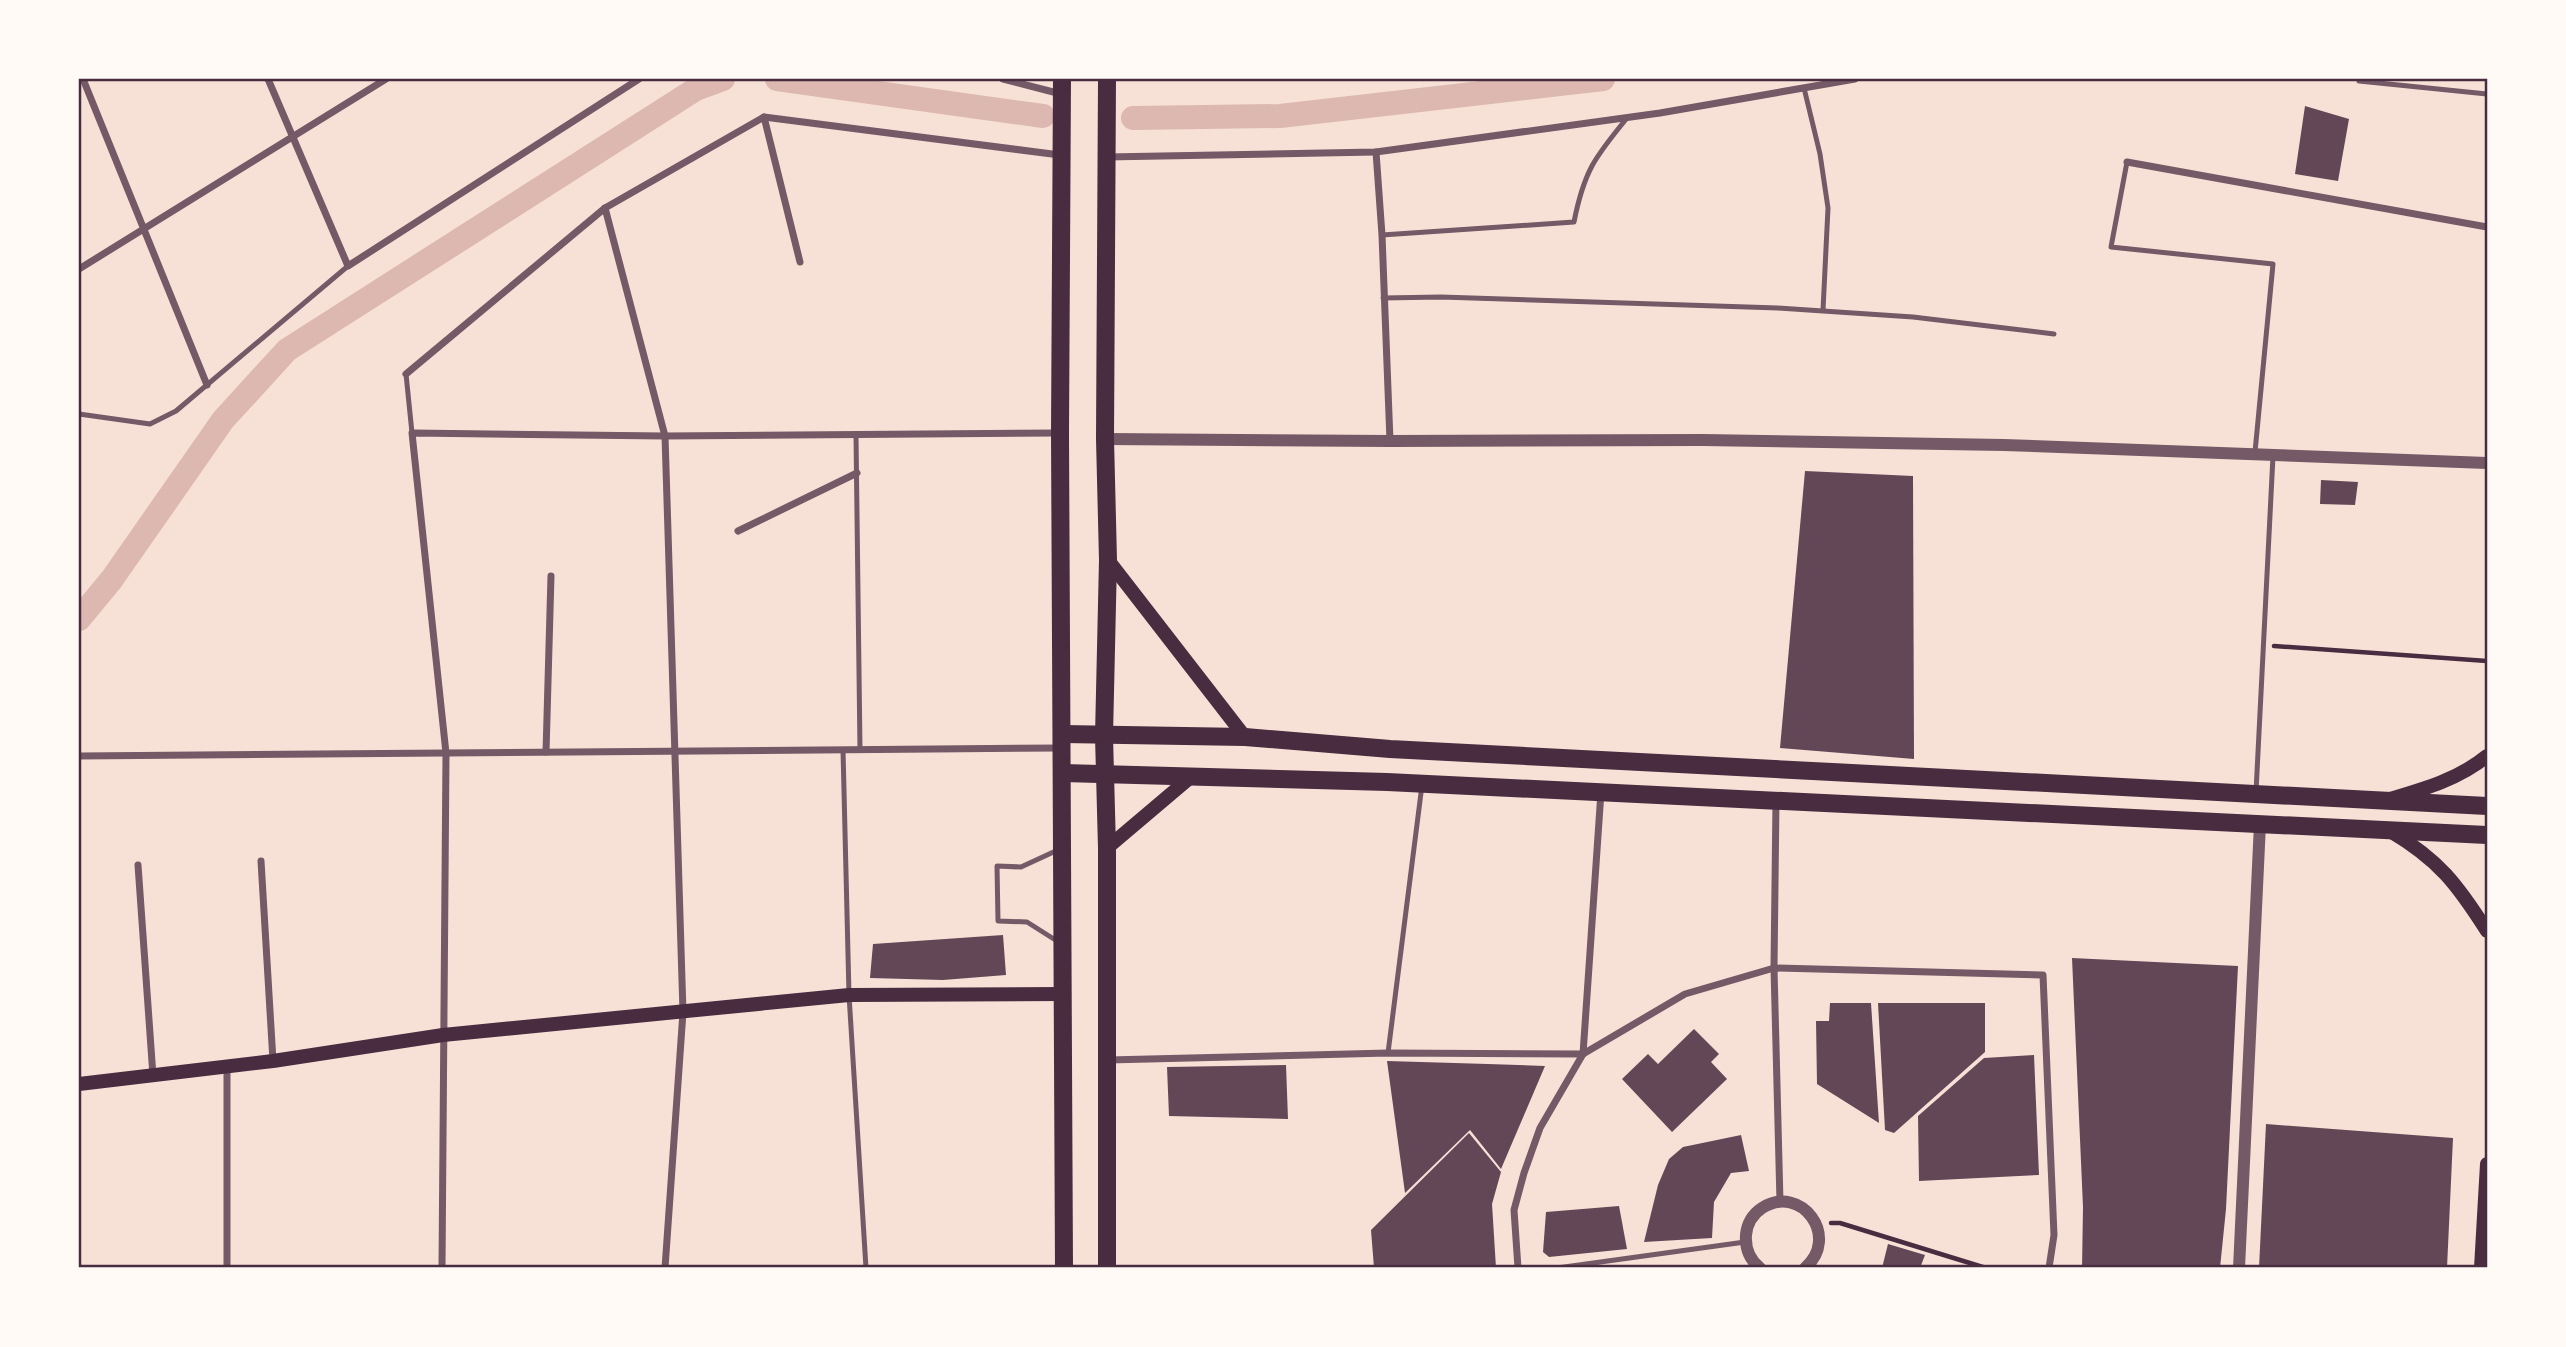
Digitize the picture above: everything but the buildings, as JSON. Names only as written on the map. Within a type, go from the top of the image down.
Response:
[{"type":"main road","points":[[1107,79],[1105,439],[1108,560],[1104,736],[1107,848],[1107,1268]]},
{"type":"main road","points":[[1062,87],[1060,433],[1064,1268]]},
{"type":"main road","points":[[1108,560],[1245,737]]},
{"type":"main road","points":[[1063,741],[1104,736],[1245,737],[1390,749],[2487,806]]},
{"type":"main road","points":[[1387,782],[1390,749]]},
{"type":"main road","points":[[2384,800],[2442,782],[2472,769],[2487,757]]},
{"type":"main road","points":[[1063,772],[1422,783],[2487,835]]},
{"type":"main road","points":[[1107,848],[1192,776]]},
{"type":"main road","points":[[2335,828],[2346,825],[2351,814],[2349,806],[2337,799]]},
{"type":"main road","points":[[2390,831],[2417,848],[2449,876],[2487,931]]},
{"type":"main road","points":[[79,1084],[273,1061],[443,1035],[849,995],[1062,994]]},
{"type":"main road","points":[[2482,1268],[2487,1164]]},
{"type":"street","points":[[83,79],[207,385]]},
{"type":"street","points":[[268,79],[348,266],[639,79]]},
{"type":"street","points":[[79,269],[386,79]]},
{"type":"street","points":[[1003,79],[1062,87]]},
{"type":"street","points":[[1106,157],[1376,152],[1628,118],[1855,79]]},
{"type":"street","points":[[764,117],[800,262]]},
{"type":"street","points":[[406,374],[606,208],[764,117],[1060,155]]},
{"type":"street","points":[[1376,152],[1390,442]]},
{"type":"street","points":[[2127,162],[2487,227]]},
{"type":"street","points":[[606,208],[665,436],[683,1012],[665,1268]]},
{"type":"street","points":[[442,1268],[446,753],[412,433],[856,436],[1060,433]]},
{"type":"street","points":[[1105,439],[1390,442],[1730,440],[2004,445],[2487,463]]},
{"type":"street","points":[[738,531],[857,473]]},
{"type":"street","points":[[546,752],[551,576]]},
{"type":"street","points":[[79,756],[860,750],[1063,741]]},
{"type":"street","points":[[1518,1268],[1514,1210],[1524,1173],[1540,1128],[1583,1054],[1601,792]]},
{"type":"street","points":[[1776,799],[1774,968],[1780,1202]]},
{"type":"street","points":[[2239,1268],[2260,824]]},
{"type":"street","points":[[261,861],[273,1061]]},
{"type":"street","points":[[138,865],[153,1076]]},
{"type":"street","points":[[1107,1060],[1388,1053],[1583,1054],[1685,993],[1774,968],[2043,975],[2054,1235],[2049,1268]]},
{"type":"street","points":[[227,1066],[227,1268]]},
{"type":"street","points":[[1760,1268],[1748,1254],[1746,1230],[1758,1211],[1780,1202],[1801,1207],[1816,1223],[1819,1246],[1815,1257],[1805,1268]]},
{"type":"lane","points":[[2359,81],[2487,94]]},
{"type":"lane","points":[[1804,88],[1820,154],[1828,208],[1823,310]]},
{"type":"lane","points":[[1382,235],[1574,222],[1581,186],[1592,163],[1598,152],[1628,118]]},
{"type":"lane","points":[[2127,162],[2111,247],[2273,264],[2255,455]]},
{"type":"lane","points":[[79,414],[149,424],[176,411],[348,266]]},
{"type":"lane","points":[[1383,299],[1441,297],[1823,310],[1913,317],[2054,334]]},
{"type":"lane","points":[[406,374],[412,433]]},
{"type":"lane","points":[[856,436],[860,750]]},
{"type":"lane","points":[[2256,794],[2273,456]]},
{"type":"lane","points":[[843,750],[849,995],[866,1268]]},
{"type":"lane","points":[[1388,1053],[1422,783]]},
{"type":"lane","points":[[1062,944],[1027,922],[998,921],[997,866],[1021,867],[1063,848]]},
{"type":"lane","points":[[1557,1268],[1745,1242]]},
{"type":"path","points":[[2263,645],[2487,660]]},
{"type":"path","points":[[1816,1223],[1840,1223],[1986,1268]]},
{"type":"waterway","points":[[79,619],[112,579],[223,420],[287,350],[696,89],[723,79]]},
{"type":"waterway","points":[[777,79],[1043,116]]},
{"type":"waterway","points":[[1133,118],[1280,116],[1603,79]]}]
